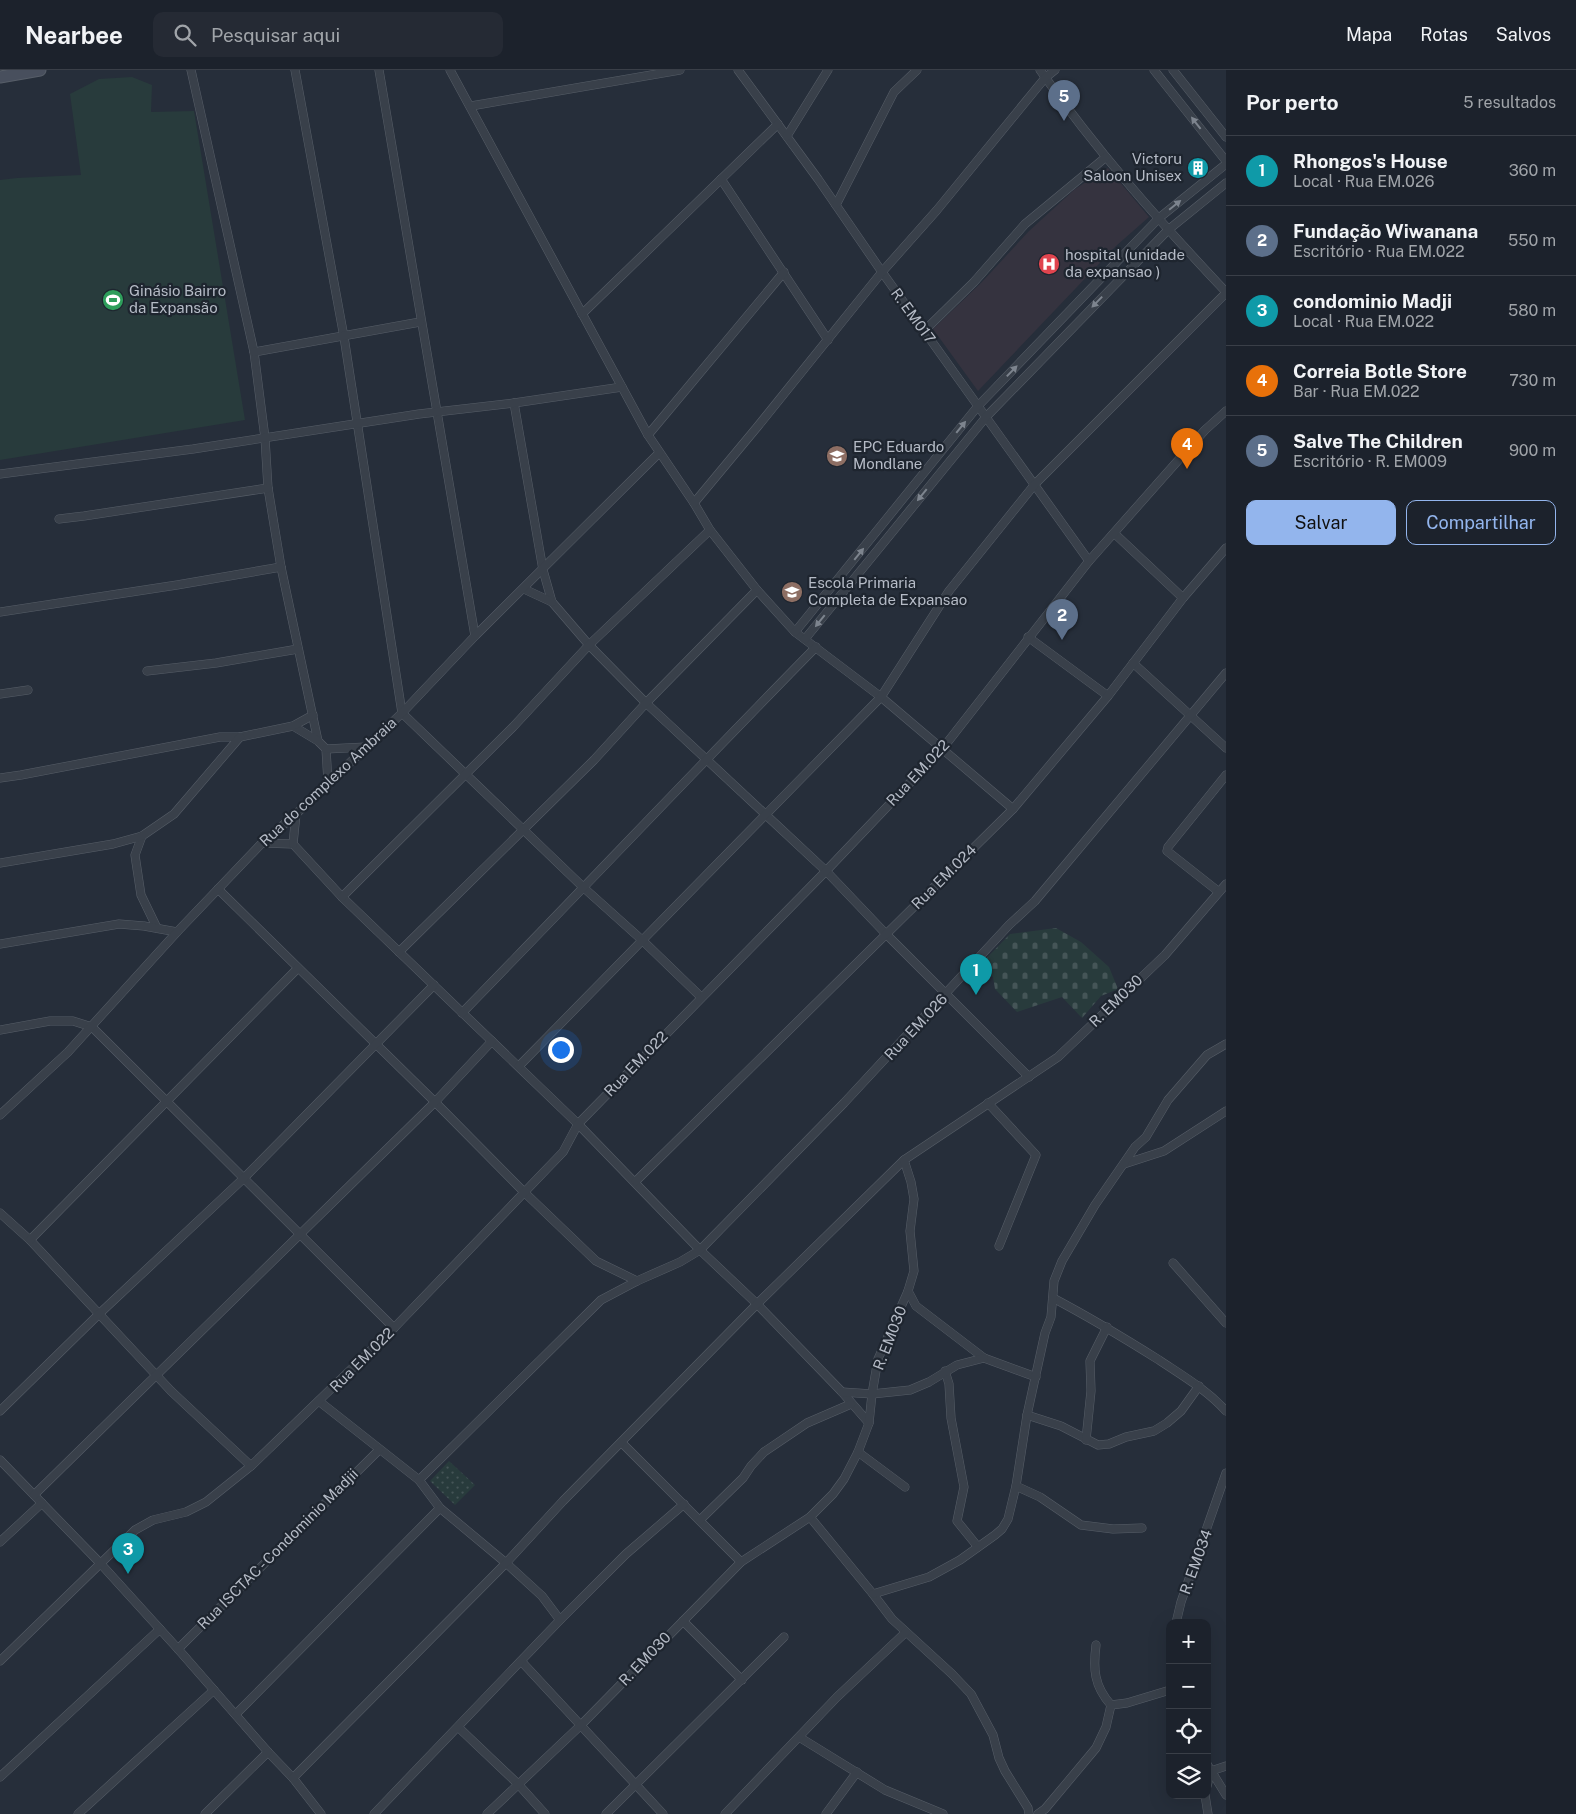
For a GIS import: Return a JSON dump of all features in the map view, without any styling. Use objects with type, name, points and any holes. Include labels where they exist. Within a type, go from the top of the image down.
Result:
[{"type":"street","points":[[0,77],[40,70]]},
{"type":"street","points":[[191,70],[254,352],[265,438],[268,488],[281,567],[318,741]]},
{"type":"street","points":[[295,70],[344,337],[402,713],[584,888],[701,997]]},
{"type":"street","points":[[378,70],[475,636]]},
{"type":"street","points":[[450,70],[648,435],[710,530],[757,590],[795,632],[881,696],[1013,809]]},
{"type":"street","points":[[471,106],[680,70]]},
{"type":"street","name":"R. EM017","points":[[738,70],[1089,561]]},
{"type":"street","points":[[787,136],[828,70]]},
{"type":"street","points":[[836,205],[894,92],[917,70]]},
{"type":"street","points":[[519,1066],[881,696],[950,591],[1035,484],[1226,293],[1168,230],[1106,156],[1040,70]]},
{"type":"street","points":[[694,503],[882,272],[943,203],[1046,78],[1055,70]]},
{"type":"street","points":[[795,632],[978,406],[1159,218],[1226,162],[1154,70]]},
{"type":"street","points":[[1173,70],[1226,137]]},
{"type":"street","points":[[582,314],[778,124]]},
{"type":"street","points":[[924,331],[974,282],[1025,224],[1106,156]]},
{"type":"street","points":[[721,179],[828,340]]},
{"type":"street","points":[[805,639],[986,417],[1168,230],[1226,184]]},
{"type":"street","points":[[648,435],[784,272]]},
{"type":"street","points":[[254,352],[420,322]]},
{"type":"street","points":[[0,474],[193,449],[356,423],[514,403],[622,386]]},
{"type":"street","points":[[514,403],[543,570],[552,602],[588,645],[646,703],[826,871],[946,995],[1029,1077]]},
{"type":"street","name":"Rua EM.022","points":[[0,1661],[100,1563],[143,1525],[153,1520],[186,1512],[206,1502],[252,1466],[394,1328],[563,1152],[578,1124],[826,871],[943,748],[1089,561],[1205,430],[1226,411]]},
{"type":"street","name":"Rua do complexo Ambraia","points":[[2,1112],[68,1052],[177,932],[262,843],[296,814],[402,713],[475,636],[659,453]]},
{"type":"street","points":[[59,519],[268,488]]},
{"type":"street","points":[[342,897],[513,727],[588,645],[710,530]]},
{"type":"street","points":[[1114,533],[1183,598]]},
{"type":"street","name":"Rua EM.024","points":[[636,1181],[1013,809],[1108,696],[1183,598],[1226,548]]},
{"type":"street","points":[[0,612],[281,567]]},
{"type":"street","points":[[524,589],[552,602]]},
{"type":"street","points":[[398,952],[525,830],[757,590]]},
{"type":"street","points":[[1028,637],[1108,696]]},
{"type":"street","points":[[462,1013],[706,759],[816,648]]},
{"type":"street","points":[[147,671],[298,649]]},
{"type":"street","points":[[1133,663],[1226,748]]},
{"type":"street","name":"Rua EM.026","points":[[419,1480],[601,1300],[637,1281],[680,1262],[700,1250],[844,1103],[1009,925],[1035,901],[1226,672]]},
{"type":"street","points":[[0,694],[28,690]]},
{"type":"street","points":[[0,778],[31,774],[220,737],[240,737],[293,726],[313,715]]},
{"type":"street","points":[[293,726],[318,741],[326,749],[328,782]]},
{"type":"street","points":[[0,863],[113,844],[142,836],[174,814],[240,737]]},
{"type":"street","points":[[326,749],[366,747]]},
{"type":"street","points":[[1219,892],[1167,851],[1226,776]]},
{"type":"street","points":[[293,844],[296,814]]},
{"type":"street","points":[[142,836],[136,855],[137,870],[142,895],[157,928]]},
{"type":"street","points":[[262,843],[293,844],[342,897],[636,1181],[700,1250],[757,1304],[842,1392],[869,1424]]},
{"type":"street","name":"R. EM030","points":[[487,1814],[581,1725],[741,1562],[810,1517],[833,1494],[844,1479],[858,1452],[869,1424],[878,1359],[908,1291],[914,1271],[910,1230],[914,1199],[904,1160],[1058,1057],[1165,955],[1226,884]]},
{"type":"street","points":[[218,889],[596,1261],[637,1281]]},
{"type":"street","points":[[0,944],[119,924],[177,932]]},
{"type":"street","points":[[30,1240],[298,968]]},
{"type":"street","points":[[0,1412],[99,1314],[244,1178],[434,985]]},
{"type":"street","points":[[0,1030],[50,1021],[73,1021],[92,1027],[394,1328]]},
{"type":"street","points":[[34,1494],[157,1376],[435,1102],[492,1041]]},
{"type":"street","points":[[874,1594],[929,1577],[960,1560],[1002,1529],[1008,1519],[1016,1486],[1027,1415],[1045,1333],[1051,1317],[1054,1281],[1062,1262],[1095,1205],[1135,1147],[1146,1137],[1168,1100],[1207,1055],[1226,1044]]},
{"type":"street","points":[[988,1103],[1036,1156],[999,1246]]},
{"type":"street","points":[[1124,1164],[1164,1151],[1226,1111]]},
{"type":"street","points":[[1135,1147],[1143,1158]]},
{"type":"street","points":[[293,1778],[506,1563],[563,1501],[757,1304],[904,1160]]},
{"type":"street","points":[[0,1213],[30,1240],[157,1376],[252,1466]]},
{"type":"street","points":[[1173,1264],[1226,1323]]},
{"type":"street","points":[[908,1291],[916,1306],[984,1358],[1036,1376]]},
{"type":"street","points":[[1053,1298],[1107,1327],[1199,1386],[1226,1411]]},
{"type":"street","points":[[1086,1440],[1091,1391],[1090,1361],[1107,1327]]},
{"type":"street","points":[[842,1392],[872,1394],[910,1390],[929,1382],[956,1365],[984,1358]]},
{"type":"street","points":[[945,1371],[949,1384],[951,1418],[964,1487],[957,1521],[978,1547]]},
{"type":"street","points":[[1027,1415],[1060,1426],[1098,1445],[1109,1444],[1126,1437],[1154,1431],[1167,1423],[1180,1411],[1199,1386]]},
{"type":"street","points":[[320,1402],[419,1480],[440,1508],[542,1596],[560,1620]]},
{"type":"street","points":[[700,1520],[742,1478],[750,1466],[764,1452],[806,1423],[851,1404]]},
{"type":"street","points":[[622,1442],[641,1464],[684,1504],[741,1562]]},
{"type":"street","name":"Rua ISCTAC - Condominio Madjii","points":[[178,1648],[379,1450]]},
{"type":"street","points":[[858,1452],[904,1487]]},
{"type":"street","points":[[0,1460],[100,1563],[178,1648],[293,1778],[319,1813]]},
{"type":"street","name":"R. EM034","points":[[1177,1619],[1226,1473]]},
{"type":"street","points":[[1016,1486],[1040,1497],[1081,1525],[1113,1529],[1142,1528]]},
{"type":"street","points":[[0,1542],[42,1503]]},
{"type":"street","points":[[374,1814],[626,1554],[684,1504]]},
{"type":"street","points":[[236,1714],[440,1508]]},
{"type":"street","points":[[810,1517],[874,1594],[892,1619],[971,1694],[993,1735],[999,1758],[1028,1808],[1029,1814]]},
{"type":"street","points":[[683,1621],[742,1680]]},
{"type":"street","points":[[0,1777],[160,1629]]},
{"type":"street","points":[[725,1814],[837,1697],[906,1632]]},
{"type":"street","points":[[606,1814],[784,1637]]},
{"type":"street","points":[[1096,1645],[1093,1663],[1098,1688],[1112,1705]]},
{"type":"street","points":[[521,1661],[663,1814]]},
{"type":"street","points":[[78,1814],[214,1690]]},
{"type":"street","points":[[1112,1705],[1127,1703],[1166,1691]]},
{"type":"street","points":[[1038,1814],[1096,1748],[1106,1727],[1112,1705]]},
{"type":"street","points":[[458,1727],[518,1784],[545,1814]]},
{"type":"street","points":[[799,1737],[885,1790],[943,1814]]},
{"type":"street","points":[[205,1814],[268,1752]]},
{"type":"street","points":[[1211,1767],[1226,1766]]},
{"type":"street","points":[[1211,1770],[1226,1795]]},
{"type":"street","points":[[826,1814],[857,1772]]},
{"type":"street","points":[[1206,1799],[1208,1814]]},
{"type":"shaded area","name":"hospital (unidade da expansao )","points":[[1108,168],[1149,217],[1116,246],[978,391],[933,329],[982,282],[1029,231],[1075,189]]},
{"type":"green space","name":"Ginásio Bairro da Expansão","points":[[132,77],[152,85],[151,112],[194,111],[245,420],[0,460],[0,180],[81,175],[70,94],[99,79]]},
{"type":"green space","points":[[1056,928],[1081,942],[1109,967],[1118,989],[1101,996],[1082,1018],[1062,997],[1017,1012],[995,989],[993,977],[978,967],[1010,934]]},
{"type":"green space","points":[[449,1461],[475,1485],[455,1505],[430,1481]]},
{"type":"place","name":"Salve The Children","points":[[1064,121]]},
{"type":"place","name":"Victoru Saloon Unisex","points":[[1198,168]]},
{"type":"place","name":"hospital (unidade da expansao )","points":[[1049,264]]},
{"type":"place","name":"Ginásio Bairro da Expansão","points":[[113,300]]},
{"type":"place","name":"EPC Eduardo Mondlane","points":[[837,456]]},
{"type":"place","name":"Correia Botle Store","points":[[1187,469]]},
{"type":"place","name":"Escola Primaria Completa de Expansao","points":[[792,592]]},
{"type":"place","name":"Fundação Wiwanana","points":[[1062,640]]},
{"type":"place","name":"Rhongos's House","points":[[976,995]]},
{"type":"place","name":"condominio Madji","points":[[128,1574]]}]
